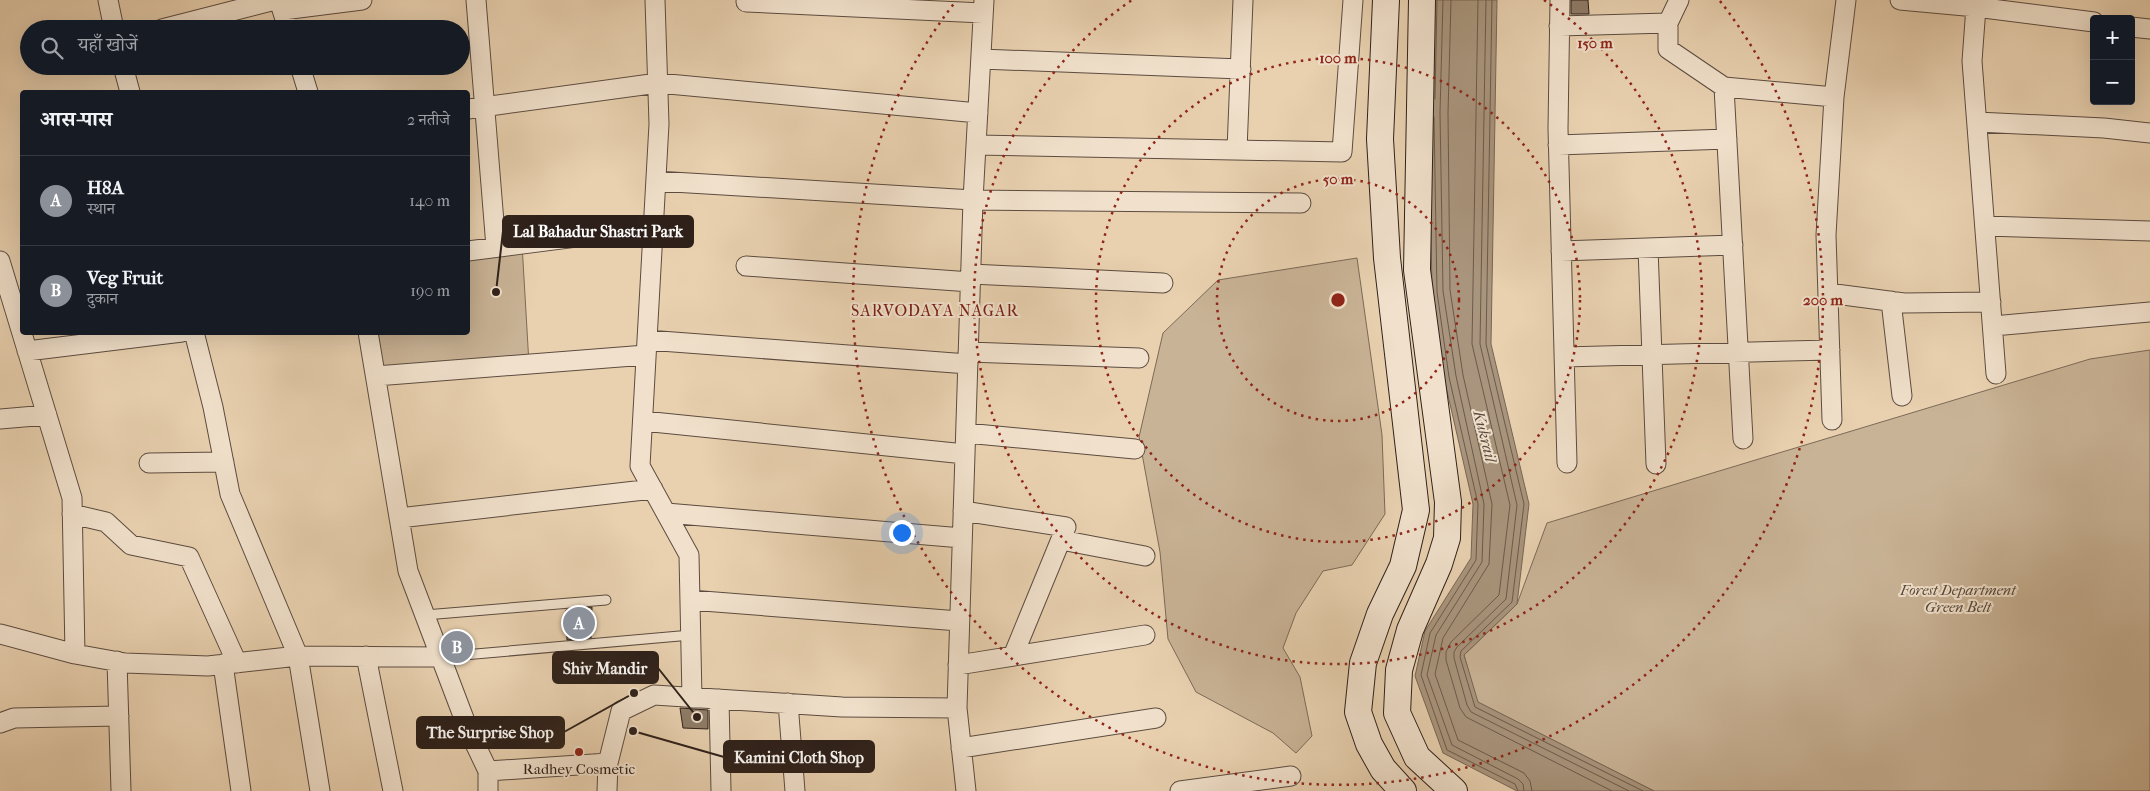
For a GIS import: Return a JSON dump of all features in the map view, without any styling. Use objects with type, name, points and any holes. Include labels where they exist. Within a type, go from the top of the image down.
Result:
[{"type":"street","points":[[108,0],[112,20]]},
{"type":"street","points":[[204,20],[279,4],[362,0]]},
{"type":"street","points":[[476,0],[476,108],[496,247]]},
{"type":"street","points":[[655,0],[659,124],[640,466],[689,555],[692,698]]},
{"type":"street","points":[[1238,150],[1243,0]]},
{"type":"street","points":[[976,145],[1342,152],[1353,0]]},
{"type":"street","points":[[1386,0],[1380,139],[1387,258],[1416,510],[1403,566],[1380,614],[1363,663],[1358,712],[1369,744],[1383,769],[1403,791]]},
{"type":"street","points":[[1422,0],[1417,270],[1448,502],[1447,538],[1439,564],[1410,630],[1399,670],[1397,714],[1417,757],[1454,791]]},
{"type":"street","points":[[1560,0],[1558,145],[1567,463]]},
{"type":"street","points":[[1679,0],[1668,23],[1668,49],[1724,87],[1834,97]]},
{"type":"street","points":[[1832,420],[1826,235],[1834,97],[1846,0]]},
{"type":"street","points":[[1900,0],[1976,7],[2024,6],[2090,21]]},
{"type":"street","points":[[746,2],[984,6],[976,145],[957,708],[966,791]]},
{"type":"street","points":[[279,4],[285,20]]},
{"type":"street","points":[[1976,7],[1972,61],[1996,374]]},
{"type":"street","points":[[1559,26],[1668,23]]},
{"type":"street","points":[[2135,27],[2150,29]]},
{"type":"street","points":[[981,59],[1240,69]]},
{"type":"street","points":[[125,75],[129,90]]},
{"type":"street","points":[[303,75],[307,90]]},
{"type":"street","points":[[476,108],[658,83],[978,113]]},
{"type":"street","points":[[1724,87],[1743,439]]},
{"type":"street","points":[[1977,122],[2104,128],[2150,133]]},
{"type":"street","points":[[1558,145],[1727,139]]},
{"type":"street","points":[[656,182],[974,200],[1301,202]]},
{"type":"street","points":[[1985,226],[2150,231]]},
{"type":"street","points":[[470,251],[654,227]]},
{"type":"street","points":[[1561,251],[1732,245]]},
{"type":"street","points":[[1648,248],[1656,464]]},
{"type":"street","points":[[0,260],[20,325]]},
{"type":"street","points":[[746,266],[971,278],[1163,283]]},
{"type":"street","points":[[1828,293],[1904,303],[1991,302]]},
{"type":"street","points":[[1891,301],[1902,396]]},
{"type":"street","points":[[1993,326],[2150,312]]},
{"type":"street","points":[[23,335],[72,498],[75,654]]},
{"type":"street","points":[[28,351],[158,335]]},
{"type":"street","points":[[195,335],[213,407],[230,494],[298,656],[320,791]]},
{"type":"street","points":[[369,335],[408,571],[473,741],[488,771],[488,791]]},
{"type":"street","points":[[376,376],[647,347],[968,358],[1139,358]]},
{"type":"street","points":[[1564,357],[1830,350]]},
{"type":"street","points":[[0,419],[47,415]]},
{"type":"street","points":[[643,421],[965,454]]},
{"type":"street","points":[[966,433],[1134,449]]},
{"type":"street","points":[[149,463],[224,462]]},
{"type":"street","points":[[399,518],[653,489]]},
{"type":"street","points":[[963,511],[1066,527],[1013,656]]},
{"type":"street","points":[[666,513],[962,538]]},
{"type":"street","points":[[72,514],[106,522],[131,545],[189,557],[230,663],[241,791]]},
{"type":"street","points":[[1061,540],[1145,556]]},
{"type":"street","points":[[690,600],[959,621]]},
{"type":"street","points":[[0,634],[75,654],[117,661],[208,666],[298,656],[441,657]]},
{"type":"street","points":[[958,665],[1145,635]]},
{"type":"street","points":[[366,656],[393,791]]},
{"type":"street","points":[[117,661],[121,791]]},
{"type":"street","points":[[607,791],[608,764],[621,711],[654,695],[842,707],[957,708]]},
{"type":"street","points":[[719,699],[721,791]]},
{"type":"street","points":[[788,703],[795,791]]},
{"type":"street","points":[[0,724],[14,718],[118,716]]},
{"type":"street","points":[[961,748],[1156,718]]},
{"type":"street","points":[[488,771],[608,764]]},
{"type":"street","points":[[1180,791],[1291,776]]},
{"type":"lane","points":[[425,615],[606,600]]},
{"type":"lane","points":[[441,657],[691,635]]},
{"type":"green space","points":[[522,244],[529,364],[376,376],[367,335],[470,335],[470,251]]},
{"type":"green space","points":[[1357,258],[1382,435],[1385,514],[1352,565],[1323,571],[1296,613],[1283,648],[1300,677],[1312,736],[1296,753],[1273,733],[1196,692],[1168,639],[1160,552],[1139,437],[1163,333],[1218,280]]},
{"type":"green space","name":"Forest Department Green Belt","points":[[2150,350],[2150,791],[1654,791],[1477,702],[1464,655],[1517,604],[1547,523],[2090,359]]},
{"type":"water","name":"Kukrail","points":[[1432,0],[1497,0],[1491,344],[1529,504],[1517,604],[1464,655],[1478,702],[1654,791],[1517,791],[1443,753],[1415,676],[1425,631],[1471,558],[1473,504],[1444,378],[1432,292],[1429,113]]},
{"type":"building","points":[[1571,0],[1588,0],[1589,14],[1571,14]]},
{"type":"building","points":[[592,607],[591,638],[567,640],[566,610]]},
{"type":"building","points":[[680,708],[708,710],[708,729],[683,728]]},
{"type":"place","name":"Lal Bahadur Shastri Park","points":[[496,292]]},
{"type":"place","name":"H8A","points":[[579,623]]},
{"type":"place","name":"Veg Fruit","points":[[457,647]]},
{"type":"place","name":"The Surprise Shop","points":[[634,693]]},
{"type":"place","name":"Shiv Mandir","points":[[697,717]]},
{"type":"place","name":"Kamini Cloth Shop","points":[[633,731]]},
{"type":"place","name":"Radhey Cosmetic","points":[[579,752]]},
{"type":"district","name":"SARVODAYA NAGAR","points":[[935,310]]}]
